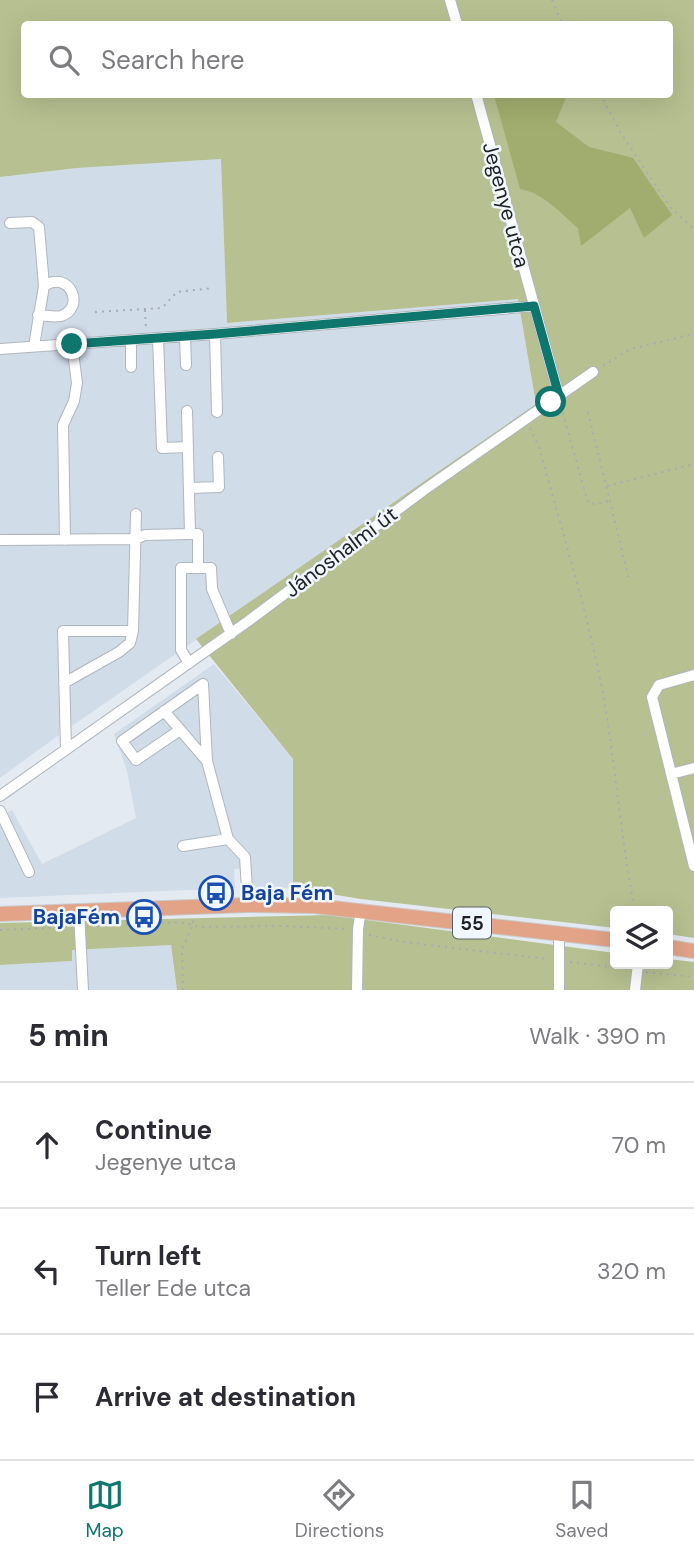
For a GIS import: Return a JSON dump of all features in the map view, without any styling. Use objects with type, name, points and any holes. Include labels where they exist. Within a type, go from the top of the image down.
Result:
[{"type":"main road","name":"55","points":[[0,914],[79,919],[248,905],[328,907],[610,939]]},
{"type":"main road","points":[[673,948],[694,951]]},
{"type":"street","points":[[450,0],[456,21]]},
{"type":"street","name":"Jegenye utca","points":[[477,98],[534,306],[555,399]]},
{"type":"street","points":[[10,223],[32,222],[39,227],[44,286],[34,346]]},
{"type":"street","points":[[38,315],[61,316],[69,311],[73,304],[72,292],[64,283],[55,282],[44,286]]},
{"type":"street","points":[[0,349],[215,334],[534,306]]},
{"type":"street","points":[[215,334],[217,412]]},
{"type":"street","points":[[185,336],[186,365]]},
{"type":"street","points":[[152,338],[162,448],[188,447]]},
{"type":"street","points":[[131,340],[131,367]]},
{"type":"street","points":[[65,540],[63,425],[74,401],[77,383],[72,344]]},
{"type":"street","name":"Jánoshalmi út","points":[[0,796],[231,634],[424,490],[593,372]]},
{"type":"street","points":[[187,411],[190,534]]},
{"type":"street","points":[[189,488],[219,487],[218,457]]},
{"type":"street","points":[[64,683],[130,643],[136,514]]},
{"type":"street","points":[[0,540],[135,539],[145,535],[198,534],[198,568]]},
{"type":"street","points":[[189,663],[181,650],[181,568],[211,568],[212,589],[231,634]]},
{"type":"street","points":[[66,750],[63,631],[132,631]]},
{"type":"street","points":[[693,859],[653,693],[662,683],[694,675]]},
{"type":"street","points":[[180,730],[136,760],[122,741],[203,684],[207,761],[228,839],[245,857],[248,905]]},
{"type":"street","points":[[164,711],[207,761]]},
{"type":"street","points":[[671,774],[694,768]]},
{"type":"street","points":[[0,811],[29,872]]},
{"type":"street","points":[[183,846],[228,839]]},
{"type":"street","points":[[357,990],[360,910]]},
{"type":"street","points":[[79,919],[83,990]]},
{"type":"street","points":[[559,932],[559,990]]},
{"type":"street","points":[[635,990],[638,969]]},
{"type":"path","points":[[552,0],[561,21]]},
{"type":"path","points":[[602,98],[622,135],[670,207],[694,229]]},
{"type":"path","points":[[95,312],[162,307],[177,292],[213,288]]},
{"type":"path","points":[[145,309],[152,338]]},
{"type":"path","points":[[593,372],[630,349],[694,334]]},
{"type":"path","points":[[555,399],[561,405],[587,503],[596,504],[610,500]]},
{"type":"path","points":[[588,412],[629,579]]},
{"type":"path","points":[[527,419],[539,447],[598,669],[634,906]]},
{"type":"path","points":[[606,487],[694,464]]},
{"type":"path","points":[[183,990],[182,949],[193,925],[192,908]]},
{"type":"path","points":[[0,930],[79,919],[358,929],[372,936],[404,942],[610,965]]},
{"type":"path","points":[[649,969],[694,977]]},
{"type":"shaded area","points":[[221,159],[227,323],[518,299],[536,404],[72,726],[59,727],[59,735],[0,778],[0,177],[77,168]]},
{"type":"shaded area","points":[[214,664],[293,759],[293,888],[253,889],[251,867],[234,869],[235,888],[0,898],[0,817],[12,810],[42,864],[136,818],[127,771],[114,734]]},
{"type":"shaded area","points":[[171,945],[177,990],[0,990],[0,965],[72,961],[72,950]]},
{"type":"green space","points":[[0,0],[694,0],[694,938],[673,935],[673,906],[610,906],[610,927],[361,899],[293,888],[293,759],[196,639],[536,404],[518,299],[227,323],[221,159],[77,168],[0,177]]},
{"type":"green space","points":[[495,98],[566,98],[556,122],[589,147],[633,158],[672,215],[644,238],[630,208],[581,246],[578,228],[544,199],[520,189]]},
{"type":"green space","points":[[329,915],[610,952],[610,969],[673,969],[673,960],[694,962],[694,990],[177,990],[171,945],[72,950],[72,961],[0,965],[0,923]]},
{"type":"place","name":"Baja Fém","points":[[216,893]]},
{"type":"place","name":"BajaFém","points":[[144,917]]},
{"type":"route","points":[[72,344],[534,306],[559,396],[551,402]]}]
